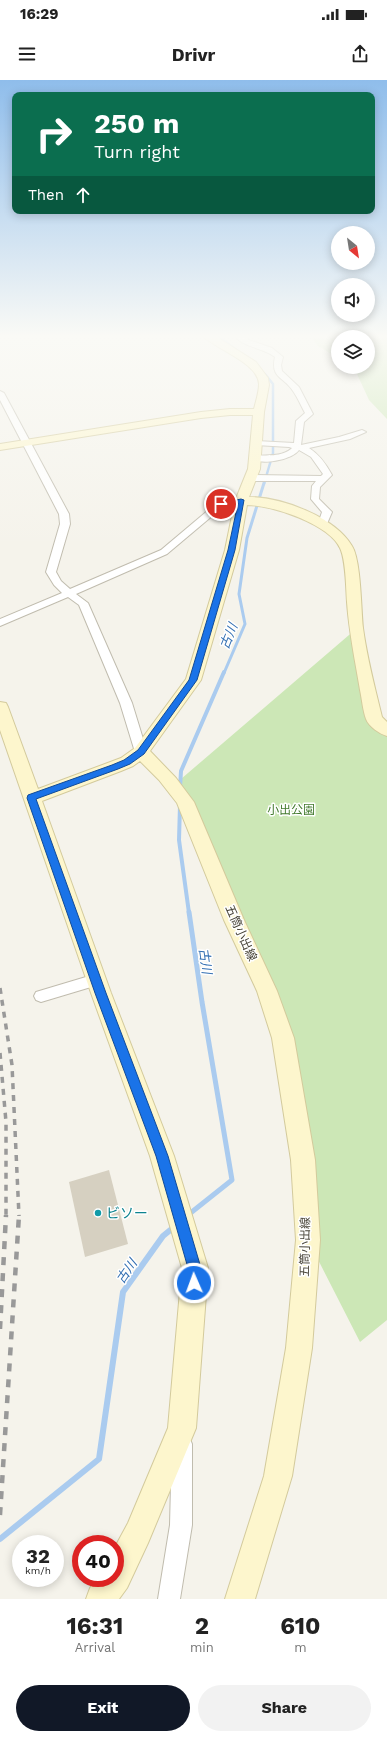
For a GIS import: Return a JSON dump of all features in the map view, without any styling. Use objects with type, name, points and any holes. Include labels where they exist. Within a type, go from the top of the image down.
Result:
[{"type":"street","points":[[7,405],[64,514],[65,524],[51,572],[57,583],[68,593],[83,603],[126,703],[141,752]]},
{"type":"street","points":[[31,798],[127,762],[141,752],[193,680],[232,550],[241,500],[254,469],[260,405]]},
{"type":"street","points":[[300,446],[300,421],[309,414],[304,405]]},
{"type":"street","points":[[0,447],[201,415],[230,412],[259,412]]},
{"type":"street","points":[[256,443],[300,446],[347,438],[362,432]]},
{"type":"street","points":[[255,458],[270,459],[281,457],[294,451],[300,446]]},
{"type":"street","points":[[300,446],[323,465],[328,475],[316,486],[315,499],[327,512],[323,524]]},
{"type":"street","points":[[250,478],[323,479]]},
{"type":"street","points":[[0,623],[164,552],[192,530],[221,504],[241,500],[257,501],[283,507],[308,516],[323,524],[337,535],[347,548],[351,569],[356,629],[374,719],[387,731]]},
{"type":"street","points":[[0,707],[96,980],[162,1156],[195,1268],[182,1428],[181,1525],[169,1599]]},
{"type":"street","name":"五筒小出線","points":[[141,752],[152,761],[174,785],[185,802],[234,920],[267,991],[283,1038],[302,1160],[308,1240],[299,1348],[278,1476],[240,1599]]},
{"type":"street","points":[[41,996],[96,980]]},
{"type":"street","points":[[101,1599],[116,1577],[138,1533],[182,1428]]},
{"type":"green space","points":[[374,405],[387,405],[387,419]]},
{"type":"green space","name":"小出公園","points":[[356,629],[367,688],[387,731],[387,1320],[360,1342],[308,1240],[283,1038],[174,785]]},
{"type":"building","name":"ビソー","points":[[109,1170],[128,1244],[85,1257],[69,1182]]},
{"type":"waterway","name":"古川","points":[[264,484],[273,453],[273,405]]},
{"type":"waterway","name":"古川","points":[[224,673],[245,624],[239,594],[247,538],[264,483]]},
{"type":"waterway","name":"古川","points":[[180,788],[181,771],[224,672]]},
{"type":"waterway","name":"古川","points":[[180,805],[179,840],[189,913]]},
{"type":"waterway","name":"古川","points":[[188,1215],[232,1180],[202,1002],[189,912]]},
{"type":"waterway","name":"古川","points":[[0,1539],[99,1459],[123,1292],[163,1236],[174,1227]]},
{"type":"railway","points":[[0,988],[12,1065],[19,1215]]},
{"type":"railway","points":[[0,1053],[6,1122],[6,1215]]},
{"type":"railway","points":[[0,1329],[6,1215]]},
{"type":"railway","points":[[0,1515],[19,1215]]},
{"type":"place","name":"ビソー","points":[[98,1213]]},
{"type":"route","points":[[194,1283],[195,1268],[162,1156],[101,993],[31,798],[127,762],[141,752],[193,680],[207,638],[232,550],[241,500],[221,504]]}]
